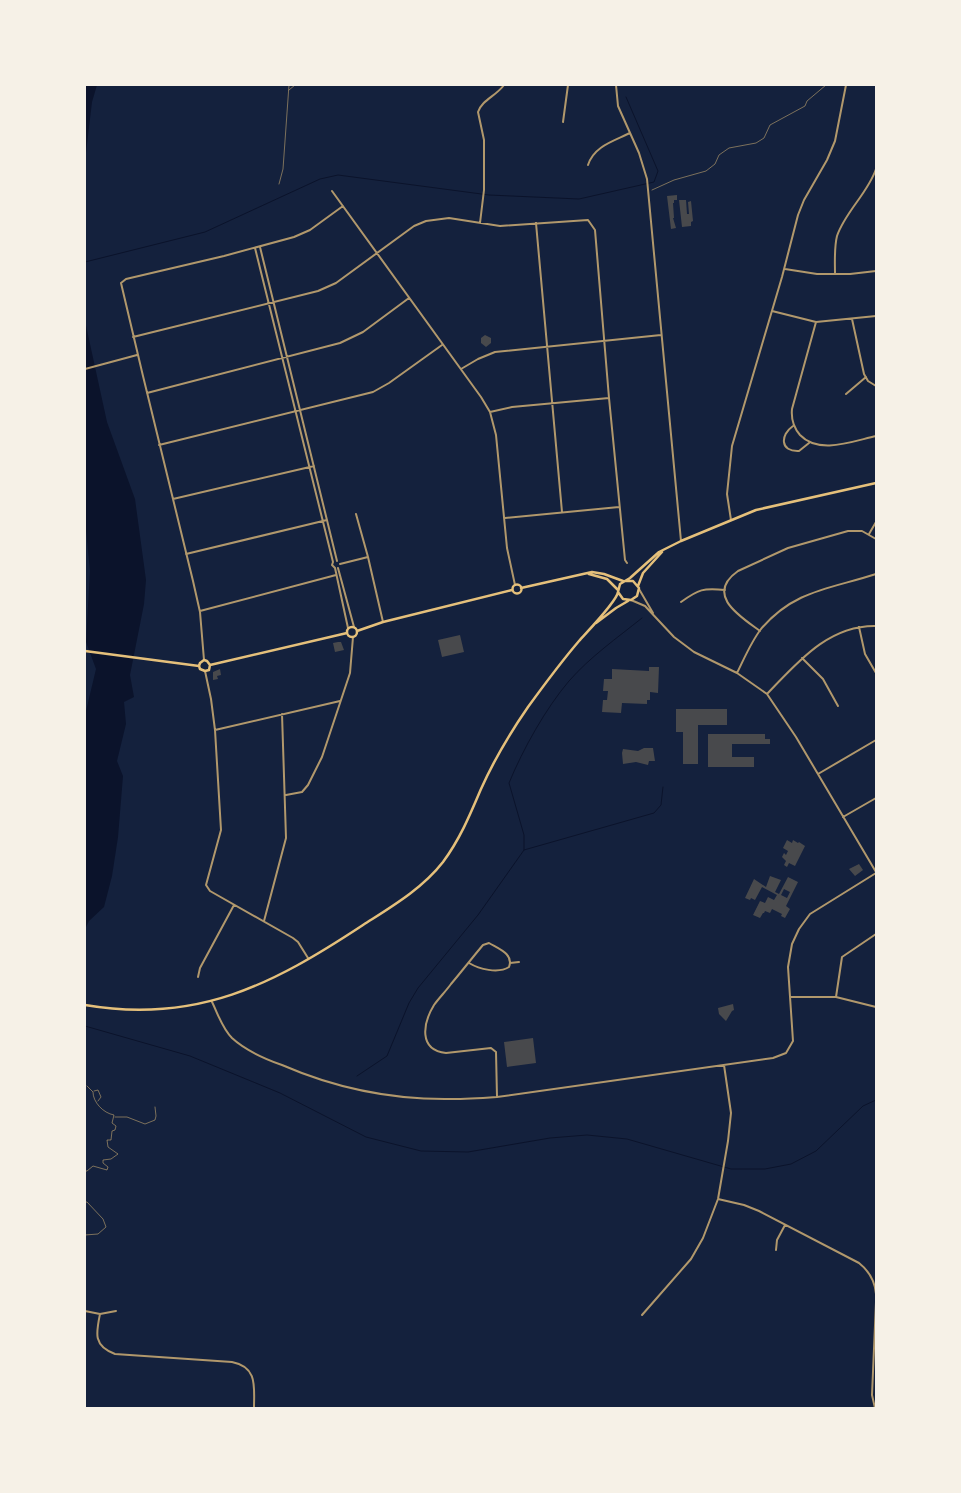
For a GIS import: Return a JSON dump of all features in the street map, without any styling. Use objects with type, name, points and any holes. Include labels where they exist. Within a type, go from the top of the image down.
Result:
[{"type":"main road","points":[[85,1005],[143,1010],[177,1008],[212,1002],[261,984],[309,959],[393,906],[418,887],[441,864],[459,838],[513,729],[541,689],[614,601],[620,584],[655,555],[681,541],[731,520],[767,507],[876,483]]},
{"type":"main road","points":[[589,629],[616,608],[637,596],[639,580],[646,568],[658,555],[669,547]]},
{"type":"main road","points":[[347,633],[353,637],[357,631],[383,622],[512,590],[515,585],[521,588],[582,574],[600,573],[625,581],[633,581],[639,588]]},
{"type":"main road","points":[[582,574],[600,576],[607,579],[612,582],[623,599],[631,600]]},
{"type":"main road","points":[[512,590],[517,594],[521,591],[521,588]]},
{"type":"main road","points":[[347,633],[348,628],[354,627],[357,631]]},
{"type":"main road","points":[[210,665],[347,633]]},
{"type":"main road","points":[[85,651],[199,666],[200,670],[205,671],[209,670],[210,665]]},
{"type":"main road","points":[[199,666],[204,660],[210,665]]},
{"type":"street","points":[[480,223],[484,200],[484,140],[478,112],[483,104],[497,94],[504,85]]},
{"type":"street","points":[[563,122],[568,85]]},
{"type":"street","points":[[616,85],[618,106],[639,152],[649,191],[681,541]]},
{"type":"street","points":[[731,520],[727,494],[732,446],[785,269],[798,215],[803,201],[827,160],[835,141],[846,85]]},
{"type":"street","points":[[588,165],[590,158],[598,149],[630,133]]},
{"type":"street","points":[[835,274],[835,250],[839,231],[876,169]]},
{"type":"street","points":[[332,191],[462,370],[490,412],[496,435],[507,548],[515,585]]},
{"type":"street","points":[[204,660],[200,612],[121,287],[123,281],[294,237],[310,230],[343,206]]},
{"type":"street","points":[[133,337],[318,291],[336,283],[414,226],[426,221],[449,218],[500,226],[584,219],[591,222],[595,230],[619,507],[625,560],[627,563]]},
{"type":"street","points":[[536,224],[562,512]]},
{"type":"street","points":[[260,247],[337,561],[340,564]]},
{"type":"street","points":[[255,248],[333,566],[337,568],[354,627]]},
{"type":"street","points":[[785,269],[817,274],[876,271]]},
{"type":"street","points":[[147,392],[351,339],[364,332],[409,298]]},
{"type":"street","points":[[772,311],[816,322],[876,316]]},
{"type":"street","points":[[852,319],[866,377],[876,386]]},
{"type":"street","points":[[816,322],[792,409],[794,426],[798,433],[809,443],[828,445],[876,436]]},
{"type":"street","points":[[462,370],[478,359],[495,352],[661,336]]},
{"type":"street","points":[[159,445],[373,392],[390,383],[442,345]]},
{"type":"street","points":[[85,369],[137,355]]},
{"type":"street","points":[[846,394],[866,377]]},
{"type":"street","points":[[490,412],[512,407],[609,398]]},
{"type":"street","points":[[794,426],[785,433],[785,445],[791,451],[799,451],[809,443]]},
{"type":"street","points":[[173,499],[314,466]]},
{"type":"street","points":[[504,518],[619,507]]},
{"type":"street","points":[[356,514],[383,622]]},
{"type":"street","points":[[186,554],[327,520]]},
{"type":"street","points":[[869,534],[876,522]]},
{"type":"street","points":[[760,631],[730,608],[726,600],[725,590],[729,579],[738,571],[788,548],[848,531],[856,530],[869,534],[876,539]]},
{"type":"street","points":[[348,628],[336,576],[337,568],[340,564],[368,557]]},
{"type":"street","points":[[333,562],[337,561]]},
{"type":"street","points":[[737,673],[760,631],[780,609],[798,598],[876,574]]},
{"type":"street","points":[[200,612],[336,576]]},
{"type":"street","points":[[639,588],[658,619]]},
{"type":"street","points":[[681,602],[702,589],[725,590]]},
{"type":"street","points":[[212,1002],[222,1026],[233,1039],[261,1056],[314,1078],[362,1090],[397,1096],[451,1099],[497,1097],[773,1058],[789,1050],[794,1036],[788,967],[794,937],[810,914],[876,872],[786,720],[767,694],[737,673],[694,652],[674,637],[645,606],[631,600]]},
{"type":"street","points":[[767,694],[802,658],[826,639],[846,630],[876,626]]},
{"type":"street","points":[[859,627],[865,654],[876,673]]},
{"type":"street","points":[[286,794],[302,792],[308,785],[322,757],[350,673],[353,637]]},
{"type":"street","points":[[802,658],[823,680],[838,706]]},
{"type":"street","points":[[205,671],[215,730],[221,830],[206,885],[210,891],[293,938],[298,942],[309,959]]},
{"type":"street","points":[[215,730],[340,701]]},
{"type":"street","points":[[264,921],[286,838],[282,714]]},
{"type":"street","points":[[818,774],[876,740]]},
{"type":"street","points":[[843,817],[876,798]]},
{"type":"street","points":[[198,977],[200,968],[234,905]]},
{"type":"street","points":[[836,997],[842,957],[876,934]]},
{"type":"street","points":[[469,963],[477,968],[504,970],[509,967],[510,963],[509,955],[489,943],[483,945],[434,1006],[425,1028],[425,1036],[431,1047],[439,1052],[494,1049],[496,1052],[497,1097]]},
{"type":"street","points":[[510,963],[519,962]]},
{"type":"street","points":[[791,997],[836,997],[876,1007]]},
{"type":"street","points":[[642,1315],[691,1259],[703,1238],[718,1198],[730,1113],[724,1065]]},
{"type":"street","points":[[718,1198],[749,1207],[859,1263],[870,1274],[875,1284],[876,1294]]},
{"type":"street","points":[[776,1250],[777,1240],[785,1224]]},
{"type":"street","points":[[875,1408],[872,1395],[876,1302]]},
{"type":"street","points":[[85,1311],[100,1314],[116,1311]]},
{"type":"street","points":[[100,1314],[97,1335],[101,1345],[109,1352],[232,1362],[246,1367],[253,1376],[254,1408]]},
{"type":"path","points":[[278,184],[283,169],[289,85]]},
{"type":"path","points":[[289,90],[295,85]]},
{"type":"path","points":[[649,191],[674,180],[706,171],[716,164],[719,155],[729,148],[756,143],[764,138],[770,126],[805,106],[812,96],[826,85]]},
{"type":"path","points":[[87,1086],[93,1092],[93,1099],[107,1113],[114,1115],[113,1117],[127,1118],[145,1124],[155,1120],[155,1107]]},
{"type":"path","points":[[93,1092],[98,1090],[101,1097],[98,1103]]},
{"type":"path","points":[[85,1170],[87,1171],[93,1166],[107,1170],[108,1167],[102,1163],[103,1160],[112,1159],[118,1154],[108,1147],[108,1140],[111,1140],[112,1131],[115,1130],[116,1126],[112,1123],[113,1117]]},
{"type":"path","points":[[85,1202],[103,1219],[106,1227],[98,1234],[85,1236]]},
{"type":"water","points":[[85,85],[97,85],[92,102],[85,161]]},
{"type":"water","points":[[85,321],[107,422],[135,499],[146,580],[144,604],[130,675],[134,697],[124,702],[126,724],[117,761],[123,776],[118,837],[112,876],[104,907],[89,921],[85,929],[86,711],[96,669],[86,642],[90,571],[85,520]]},
{"type":"building","points":[[677,195],[677,200],[674,200],[673,203],[673,218],[676,228],[671,229],[667,196]]},
{"type":"building","points":[[679,200],[686,200],[687,214],[689,214],[688,202],[691,201],[693,221],[691,226],[682,227]]},
{"type":"building","points":[[485,335],[491,338],[491,343],[486,347],[481,343],[481,338]]},
{"type":"building","points":[[460,635],[464,652],[442,657],[438,640]]},
{"type":"building","points":[[341,642],[344,650],[335,652],[333,643]]},
{"type":"building","points":[[649,667],[659,667],[658,693],[650,692],[650,700],[647,700],[647,704],[622,703],[621,713],[602,712],[603,700],[607,700],[608,691],[603,691],[604,679],[612,679],[612,669],[649,671]]},
{"type":"building","points":[[220,669],[221,675],[217,676],[218,679],[213,680],[213,672]]},
{"type":"building","points":[[676,709],[727,709],[727,725],[698,725],[698,764],[683,764],[683,732],[676,732]]},
{"type":"building","points":[[708,734],[765,734],[765,739],[770,739],[770,744],[732,744],[732,757],[754,757],[754,767],[708,767]]},
{"type":"building","points":[[644,748],[653,748],[655,761],[649,761],[648,765],[636,762],[623,764],[623,749],[638,751]]},
{"type":"building","points":[[787,840],[792,843],[793,840],[799,842],[805,846],[795,866],[789,863],[787,867],[784,865],[786,861],[782,857],[788,851],[783,848]]},
{"type":"building","points":[[859,864],[863,870],[855,876],[849,869]]},
{"type":"building","points":[[770,876],[781,880],[775,892],[779,894],[788,877],[798,882],[786,906],[790,909],[785,918],[781,916],[782,914],[772,909],[770,913],[765,911],[760,918],[753,915],[760,901],[765,903],[768,897],[774,900],[777,895],[762,887],[755,900],[745,898],[754,879],[766,887]],"holes":[[[784,889],[790,892],[787,898],[781,895]]]},
{"type":"building","points":[[733,1004],[734,1010],[726,1021],[719,1014],[718,1008]]},
{"type":"building","points":[[533,1038],[536,1063],[507,1067],[504,1042]]},
{"type":"waterway","points":[[85,262],[205,232],[320,179],[338,175],[489,195],[579,199],[654,182],[658,171],[626,97]]},
{"type":"waterway","points":[[357,1076],[387,1056],[409,1003],[418,988],[478,915],[524,850],[524,835],[509,783],[528,743],[544,716],[560,692],[577,672],[642,618]]},
{"type":"waterway","points":[[524,850],[654,813],[661,805],[663,787]]},
{"type":"waterway","points":[[85,1026],[190,1056],[280,1093],[366,1137],[421,1151],[468,1152],[550,1138],[587,1135],[627,1139],[731,1169],[765,1169],[791,1164],[816,1151],[863,1106],[876,1100]]}]
